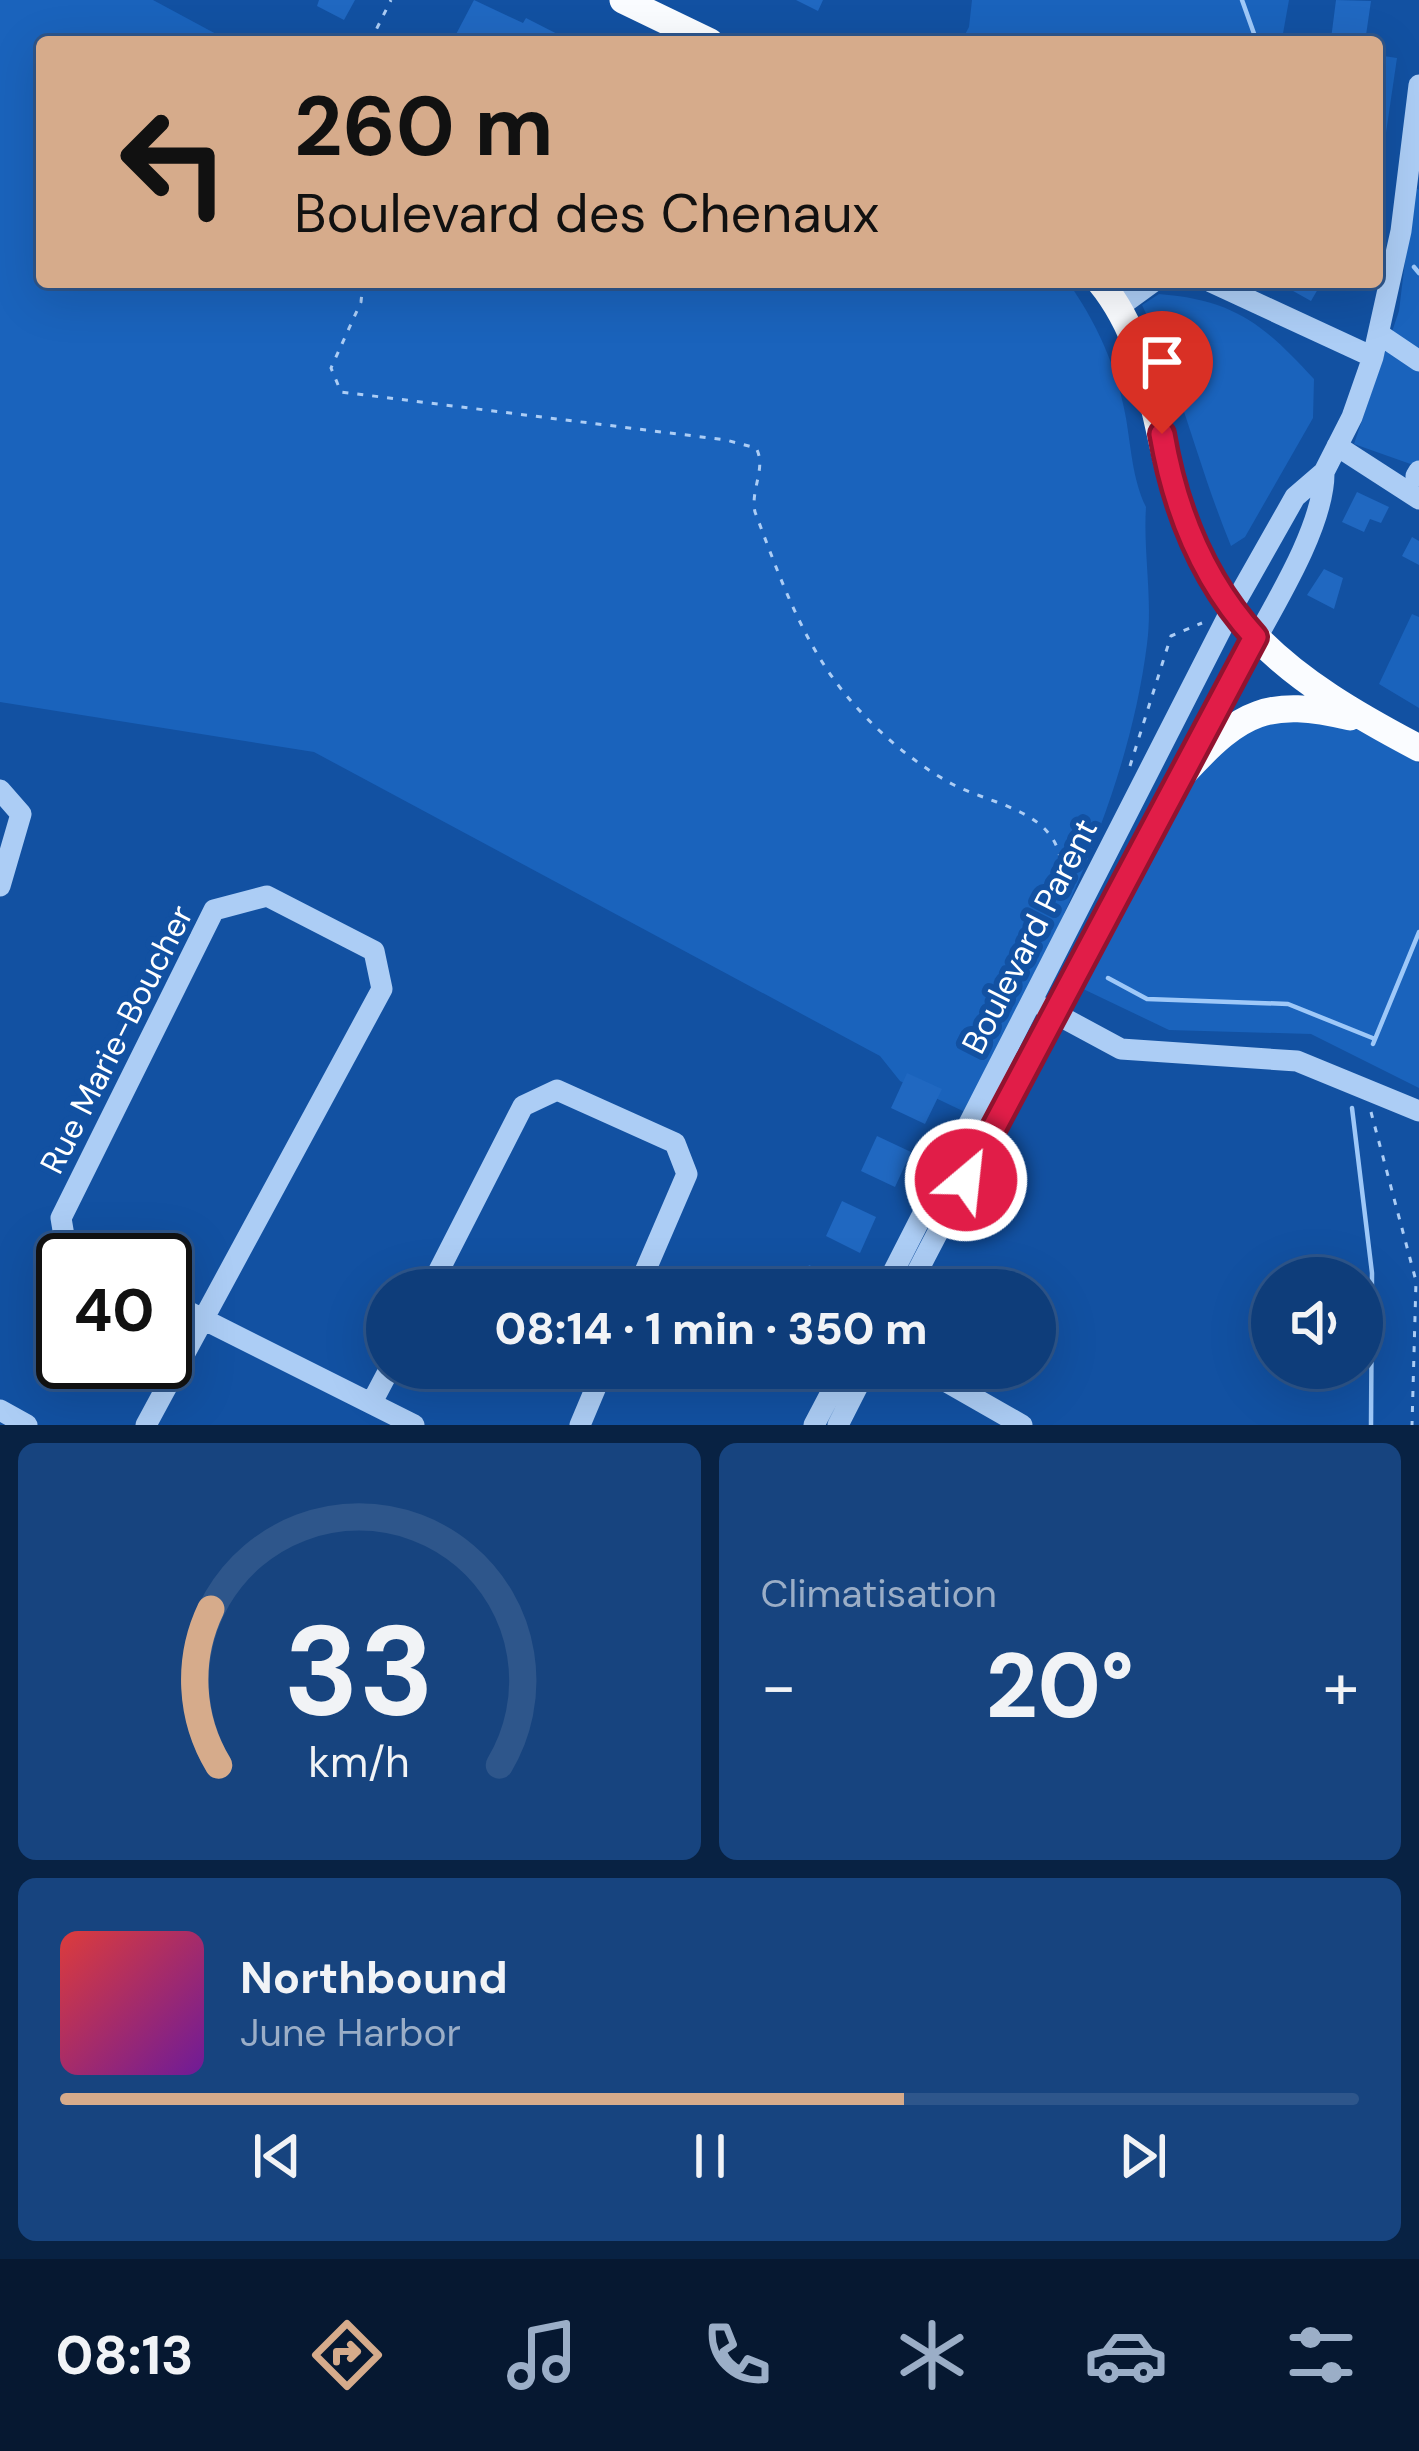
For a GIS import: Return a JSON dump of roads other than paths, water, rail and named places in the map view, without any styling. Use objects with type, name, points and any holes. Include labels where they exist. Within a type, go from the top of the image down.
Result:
[{"type":"main road","points":[[623,0],[698,36]]},
{"type":"main road","points":[[1105,288],[1120,306],[1156,398],[1168,470],[1191,537],[1231,610],[1298,679],[1419,748]]},
{"type":"main road","points":[[1186,771],[1225,728],[1253,714],[1290,708],[1376,725]]},
{"type":"street","points":[[1324,472],[1379,334],[1401,231],[1418,90]]},
{"type":"street","points":[[1120,306],[1145,288]]},
{"type":"street","points":[[1224,288],[1373,357]]},
{"type":"street","points":[[1379,334],[1419,361]]},
{"type":"street","points":[[1337,446],[1418,482]]},
{"type":"street","name":"Boulevard Parent","points":[[895,1269],[1231,610],[1295,497],[1324,472]]},
{"type":"street","name":"Boulevard Parent","points":[[919,1269],[1255,637],[1311,526],[1324,493],[1324,472]]},
{"type":"street","points":[[0,790],[21,814],[0,886]]},
{"type":"street","name":"Rue Marie-Boucher","points":[[64,1233],[62,1218],[214,910],[267,896],[374,952],[382,989],[146,1425]]},
{"type":"street","points":[[1033,1001],[1121,1048],[1298,1061],[1419,1112]]},
{"type":"street","points":[[440,1269],[523,1106],[557,1090],[675,1143],[686,1174],[646,1269]]},
{"type":"street","points":[[192,1316],[414,1425]]},
{"type":"street","points":[[372,1402],[379,1389]]},
{"type":"street","points":[[580,1425],[595,1389]]},
{"type":"street","points":[[814,1425],[833,1389]]},
{"type":"street","points":[[838,1425],[857,1389]]},
{"type":"street","points":[[959,1389],[1022,1425]]},
{"type":"street","points":[[0,1410],[27,1425]]},
{"type":"waterway","points":[[1242,0],[1255,36]]},
{"type":"waterway","points":[[1414,267],[1419,273]]},
{"type":"waterway","points":[[1373,1044],[1419,932]]},
{"type":"waterway","points":[[1108,978],[1147,999],[1288,1004],[1375,1039]]},
{"type":"waterway","points":[[1352,1108],[1372,1273],[1371,1425]]}]
